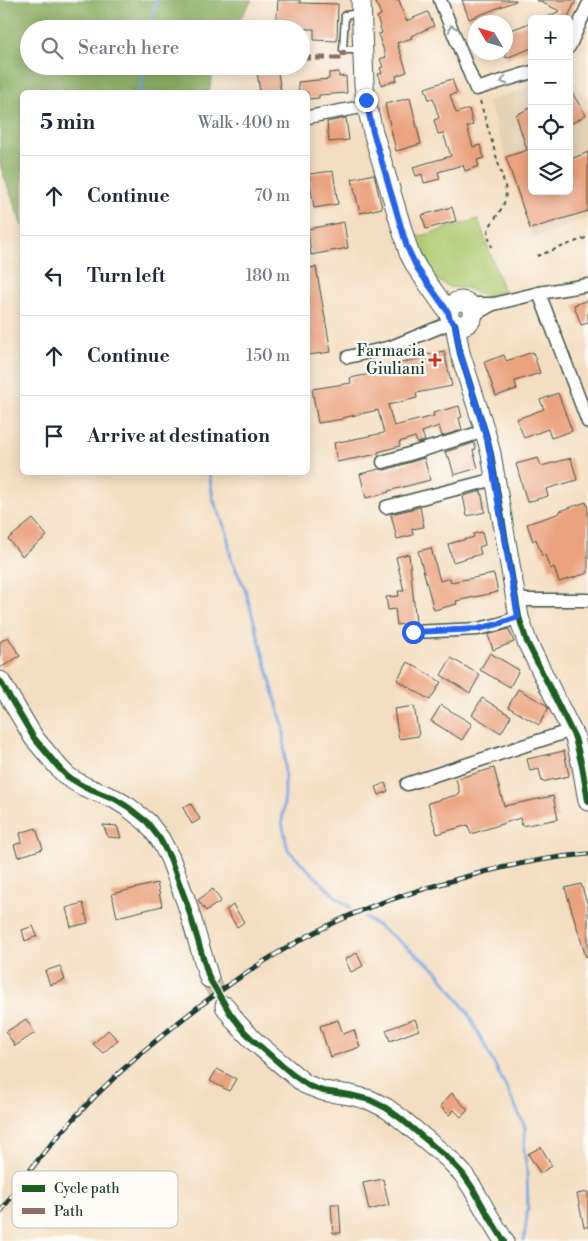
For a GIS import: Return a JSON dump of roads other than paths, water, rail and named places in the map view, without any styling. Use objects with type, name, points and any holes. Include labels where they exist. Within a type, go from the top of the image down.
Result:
[{"type":"street","points":[[440,0],[476,89],[528,73]]},
{"type":"street","points":[[361,6],[364,85],[373,132],[407,247],[414,264],[459,315],[460,353],[485,431],[517,609],[527,642],[572,730],[580,754],[588,802]]},
{"type":"street","points":[[573,39],[588,7]]},
{"type":"street","points":[[310,117],[367,106]]},
{"type":"street","points":[[348,357],[391,347],[426,333],[459,315],[494,304],[588,285]]},
{"type":"street","points":[[539,294],[588,422]]},
{"type":"street","points":[[383,462],[485,431]]},
{"type":"street","points":[[386,507],[495,479]]},
{"type":"street","points":[[413,632],[478,629],[498,624],[517,609],[588,600]]},
{"type":"street","points":[[0,681],[34,738],[68,777],[128,807],[147,822],[160,839],[170,858],[187,904],[209,978]]},
{"type":"street","points":[[407,784],[572,730]]},
{"type":"street","points":[[225,1006],[236,1022],[254,1041],[305,1084],[323,1091],[370,1100],[386,1108],[449,1159],[474,1190],[504,1241]]},
{"type":"waterway","points":[[152,20],[158,0]]},
{"type":"waterway","points":[[140,90],[143,75]]},
{"type":"waterway","points":[[209,475],[213,499],[227,533],[231,559],[245,589],[284,730],[285,794],[282,822],[288,850],[336,897],[351,908]]},
{"type":"waterway","points":[[365,917],[436,970],[468,1013],[510,1095],[525,1127],[524,1150],[527,1170],[528,1207],[524,1241]]},
{"type":"tunnel","points":[[209,978],[225,1006]]},
{"type":"railway","points":[[30,1171],[77,1115],[145,1050],[191,1012],[238,978],[287,947],[365,909],[399,897],[507,866],[588,854]]},
{"type":"railway","points":[[0,1213],[12,1196]]},
{"type":"place","name":"Farmacia Giuliani","points":[[435,360]]}]
